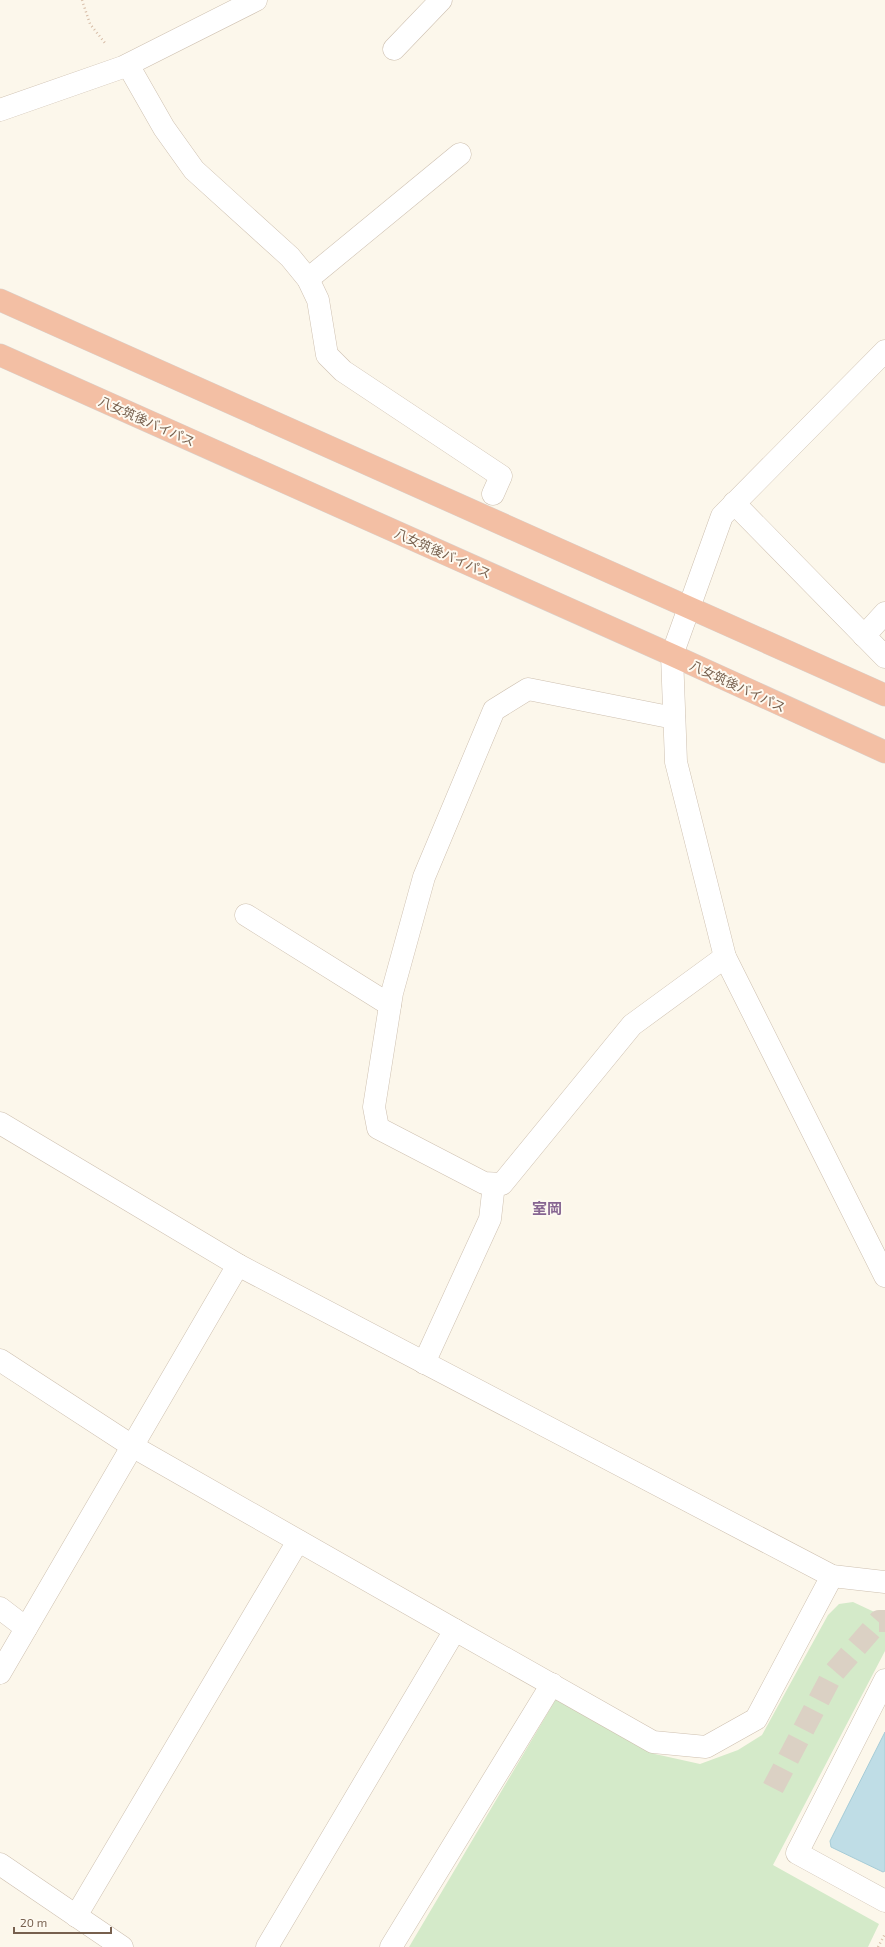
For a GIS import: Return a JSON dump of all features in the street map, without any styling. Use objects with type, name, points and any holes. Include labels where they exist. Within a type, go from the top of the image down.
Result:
[{"type":"highway","points":[[0,300],[885,694]]},
{"type":"highway","name":"八女筑後バイパス","points":[[0,355],[672,655],[885,752]]},
{"type":"street","points":[[0,110],[126,66],[256,0]]},
{"type":"street","points":[[394,49],[442,0]]},
{"type":"street","points":[[126,66],[164,128],[194,170],[290,258],[308,279],[318,300],[327,354],[343,371],[501,476],[493,494]]},
{"type":"street","points":[[308,279],[460,154]]},
{"type":"street","points":[[885,351],[722,516],[672,655],[676,762],[725,957],[885,1276]]},
{"type":"street","points":[[734,504],[885,657]]},
{"type":"street","points":[[864,636],[885,613]]},
{"type":"street","points":[[674,718],[528,689],[494,710],[424,877],[390,1005],[374,1107],[378,1128],[489,1184],[502,1184],[632,1025],[725,957]]},
{"type":"street","points":[[246,915],[390,1005]]},
{"type":"street","points":[[0,1123],[238,1265],[832,1576],[885,1582]]},
{"type":"street","points":[[424,1363],[490,1219],[489,1184]]},
{"type":"street","points":[[0,1673],[238,1265]]},
{"type":"street","points":[[0,1360],[132,1446],[653,1742],[706,1747],[756,1719],[832,1576]]},
{"type":"street","points":[[76,1916],[298,1541]]},
{"type":"street","points":[[0,1608],[26,1628]]},
{"type":"street","points":[[267,1947],[455,1630]]},
{"type":"street","points":[[885,1680],[797,1853],[885,1901]]},
{"type":"street","points":[[391,1947],[552,1684]]},
{"type":"street","points":[[0,1864],[122,1947]]},
{"type":"path","points":[[82,0],[90,24],[126,66]]},
{"type":"path","points":[[878,1947],[885,1934]]},
{"type":"green space","points":[[853,1602],[885,1617],[885,1651],[773,1865],[879,1924],[868,1947],[409,1947],[556,1699],[655,1754],[700,1764],[738,1750],[762,1735],[828,1615],[839,1604]]},
{"type":"water","points":[[885,1732],[885,1871],[883,1872],[831,1847],[830,1841]]},
{"type":"tunnel","points":[[773,1788],[832,1675],[879,1621],[885,1621]]},
{"type":"district","name":"室岡","points":[[547,1209]]}]
